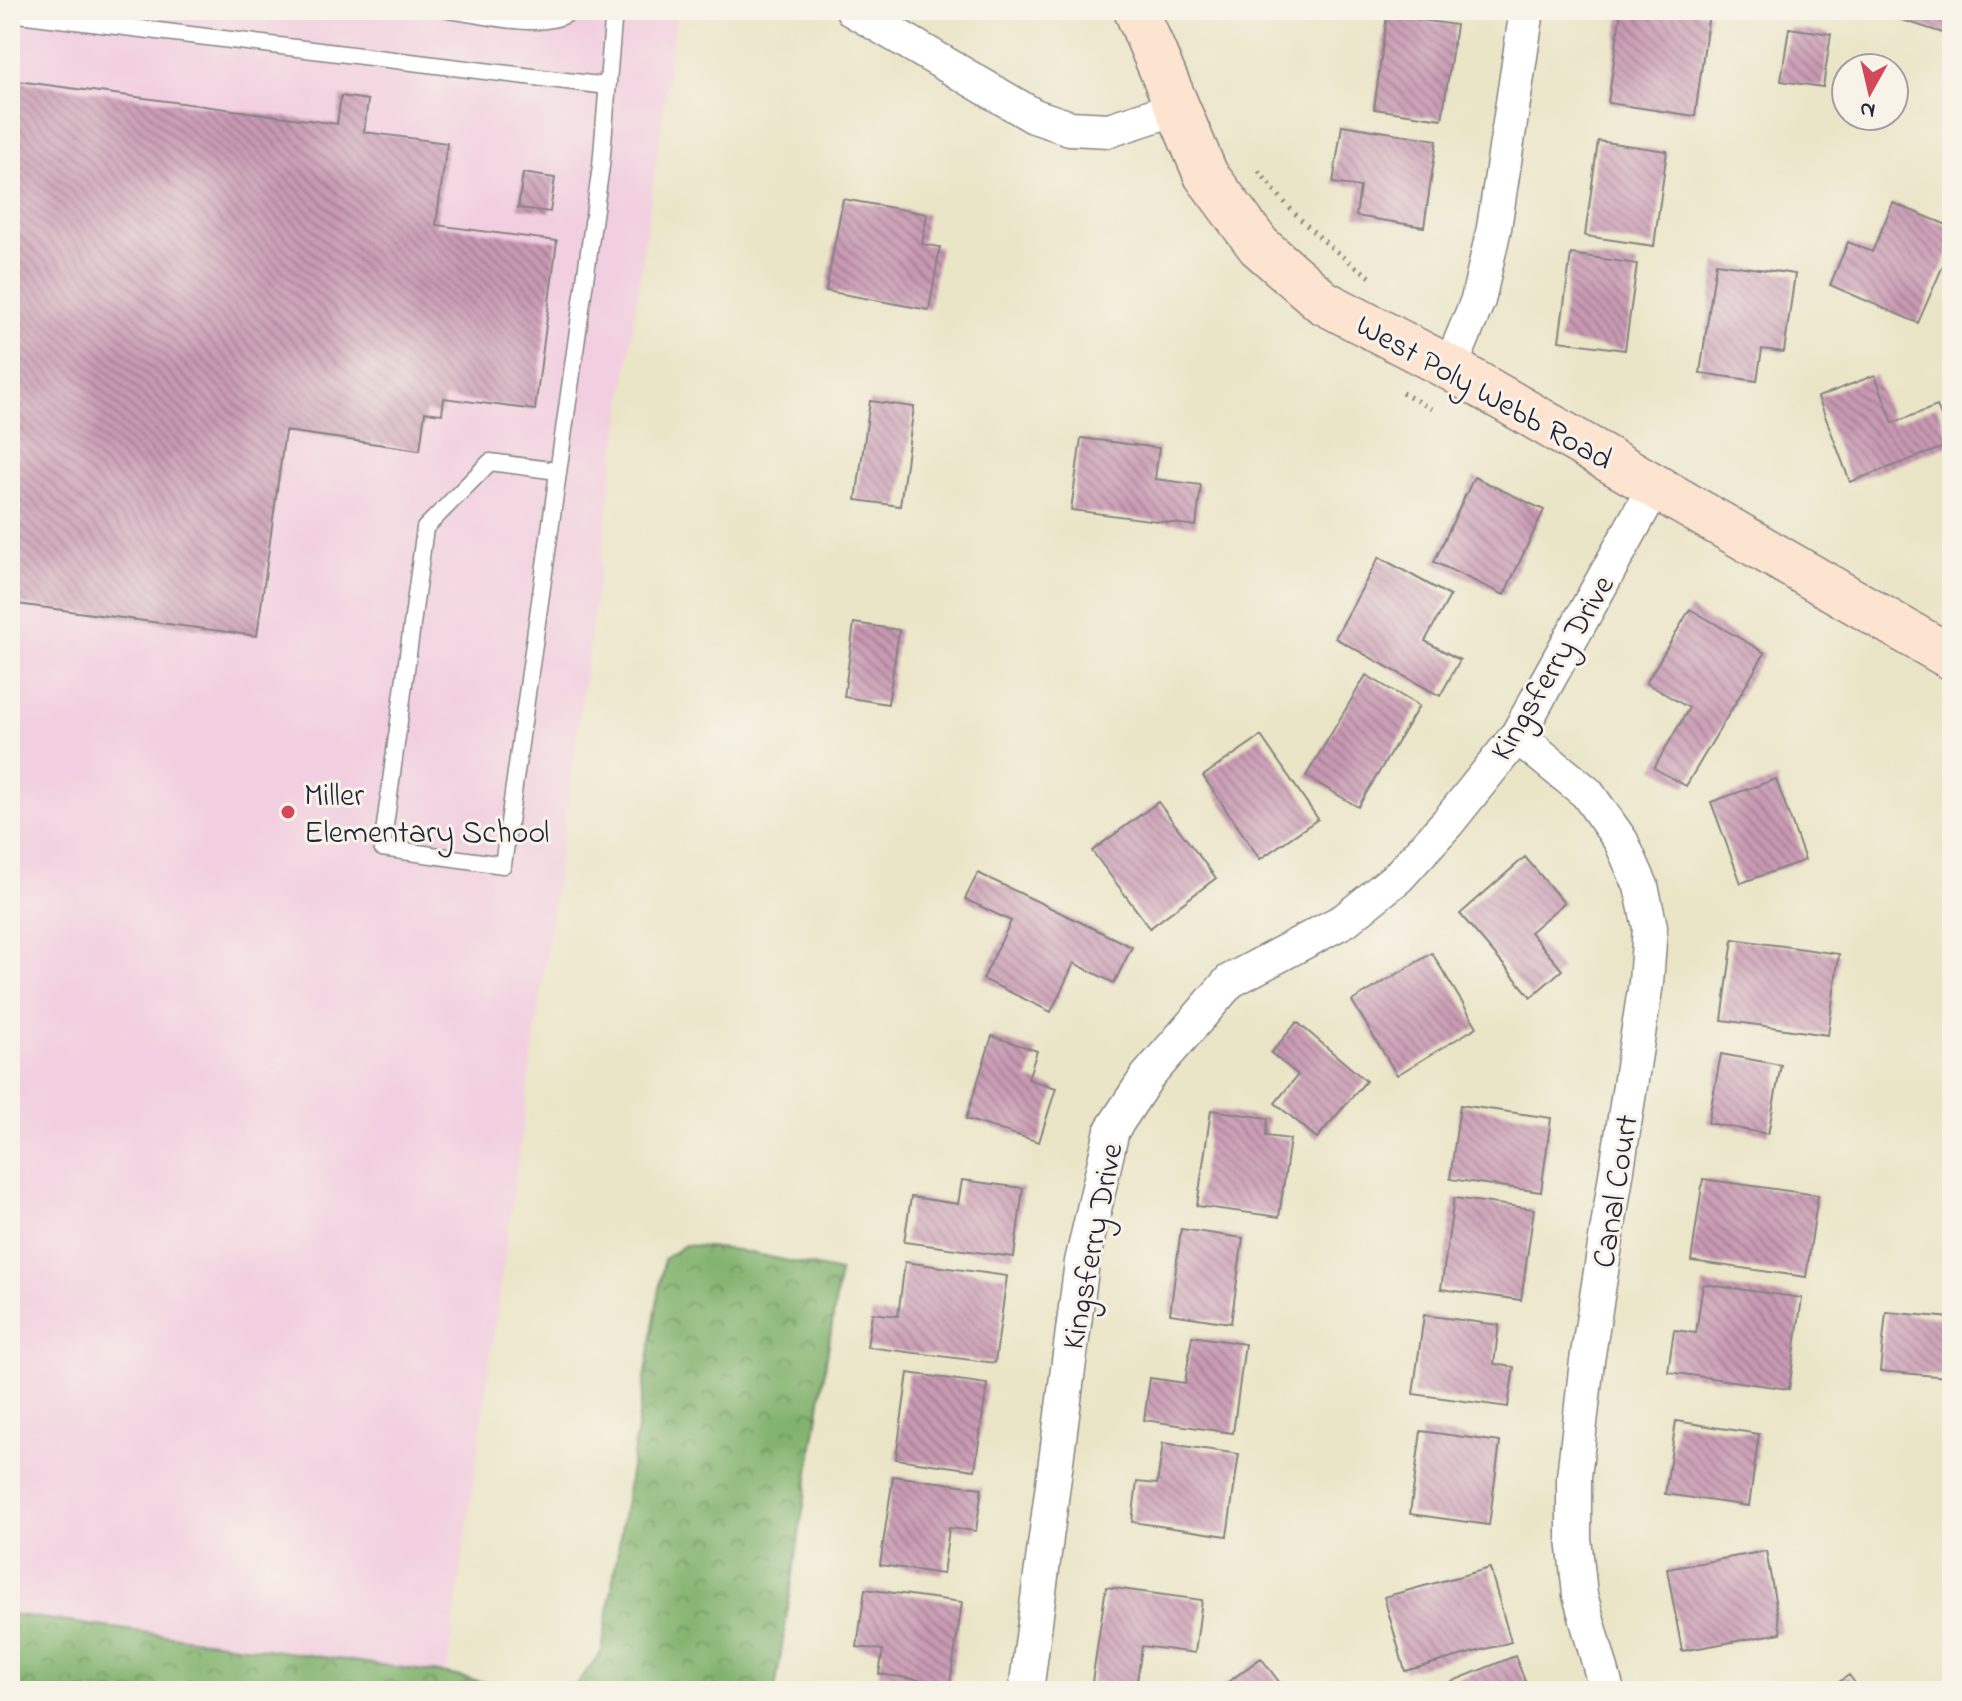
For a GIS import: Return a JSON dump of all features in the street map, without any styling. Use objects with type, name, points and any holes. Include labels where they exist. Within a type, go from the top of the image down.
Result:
[{"type":"street","points":[[853,10],[1034,116],[1070,128],[1109,130],[1177,108]]},
{"type":"street","name":"West Poly Webb Road","points":[[1136,10],[1206,175],[1259,246],[1323,302],[1450,368],[1952,658]]},
{"type":"street","points":[[1450,368],[1478,300],[1494,228],[1527,10]]},
{"type":"street","name":"Kingsferry Drive","points":[[1026,1691],[1082,1262],[1112,1130],[1147,1077],[1230,981],[1345,920],[1398,877],[1448,822],[1517,736],[1655,486]]},
{"type":"street","name":"Canal Court","points":[[1517,736],[1587,793],[1621,841],[1641,886],[1650,927],[1646,983],[1587,1361],[1574,1477],[1574,1538],[1580,1595],[1607,1691]]},
{"type":"lane","points":[[449,10],[540,22],[564,17],[574,10]]},
{"type":"lane","points":[[557,471],[490,462],[425,528],[382,848],[503,865],[601,166],[614,10]]},
{"type":"lane","points":[[10,13],[607,86]]},
{"type":"path","points":[[1259,171],[1285,206],[1336,254],[1385,286]]},
{"type":"shaded area","name":"Miller Elementary School","points":[[10,10],[677,10],[447,1674],[10,1614]]},
{"type":"green space","points":[[685,1245],[737,1250],[840,1272],[775,1691],[10,1691],[10,1614],[447,1674],[489,1683],[576,1685],[602,1651],[664,1259]]},
{"type":"building","points":[[1621,10],[1709,13],[1695,116],[1608,103]]},
{"type":"building","points":[[1892,10],[1952,10],[1952,36],[1890,16]]},
{"type":"building","points":[[1387,15],[1456,25],[1442,119],[1374,109]]},
{"type":"building","points":[[1789,28],[1831,34],[1823,87],[1781,81]]},
{"type":"building","points":[[10,80],[337,124],[341,96],[368,100],[364,132],[447,143],[436,225],[557,241],[535,410],[444,398],[442,414],[425,412],[420,450],[285,431],[257,636],[10,603]]},
{"type":"building","points":[[1342,125],[1437,140],[1424,227],[1356,216],[1360,187],[1333,183]]},
{"type":"building","points":[[1598,141],[1667,151],[1654,246],[1585,236]]},
{"type":"building","points":[[523,173],[555,178],[550,212],[518,208]]},
{"type":"building","points":[[843,199],[927,214],[922,244],[940,247],[929,310],[826,291]]},
{"type":"building","points":[[1893,203],[1952,227],[1952,245],[1918,323],[1830,285],[1848,242],[1872,252]]},
{"type":"building","points":[[1571,254],[1637,264],[1625,350],[1559,341]]},
{"type":"building","points":[[1716,263],[1795,274],[1784,352],[1762,349],[1757,381],[1700,373]]},
{"type":"building","points":[[1875,375],[1893,423],[1937,406],[1952,444],[1850,482],[1818,397]]},
{"type":"building","points":[[870,401],[914,407],[900,506],[856,500]]},
{"type":"building","points":[[1081,438],[1159,448],[1155,479],[1201,485],[1196,526],[1071,510]]},
{"type":"building","points":[[1474,477],[1544,510],[1504,595],[1434,562]]},
{"type":"building","points":[[1379,557],[1450,596],[1425,641],[1460,660],[1440,696],[1335,638]]},
{"type":"building","points":[[1690,609],[1765,653],[1686,786],[1654,768],[1689,708],[1646,683]]},
{"type":"building","points":[[854,623],[899,630],[888,704],[844,697]]},
{"type":"building","points":[[1366,675],[1419,706],[1358,807],[1306,776]]},
{"type":"building","points":[[1261,736],[1318,819],[1260,859],[1203,776]]},
{"type":"building","points":[[1776,779],[1805,860],[1741,883],[1711,802]]},
{"type":"building","points":[[1158,802],[1216,878],[1150,928],[1092,851]]},
{"type":"building","points":[[1525,857],[1564,903],[1530,932],[1562,970],[1531,997],[1460,914]]},
{"type":"building","points":[[978,873],[1132,947],[1114,983],[1074,963],[1051,1012],[983,979],[1011,921],[965,899]]},
{"type":"building","points":[[1733,939],[1839,954],[1828,1035],[1722,1020]]},
{"type":"building","points":[[1432,953],[1477,1027],[1397,1075],[1352,1001]]},
{"type":"building","points":[[1297,1022],[1366,1081],[1317,1138],[1275,1103],[1298,1075],[1271,1053]]},
{"type":"building","points":[[992,1036],[1037,1051],[1028,1079],[1056,1088],[1039,1142],[966,1119]]},
{"type":"building","points":[[1721,1054],[1781,1065],[1768,1134],[1708,1123]]},
{"type":"building","points":[[1460,1105],[1551,1118],[1541,1192],[1450,1179]]},
{"type":"building","points":[[1211,1110],[1268,1118],[1266,1136],[1290,1139],[1279,1217],[1197,1206]]},
{"type":"building","points":[[1703,1179],[1818,1195],[1806,1277],[1691,1261]]},
{"type":"building","points":[[962,1180],[1023,1188],[1014,1257],[904,1242],[911,1197],[958,1204]]},
{"type":"building","points":[[1454,1198],[1534,1209],[1521,1300],[1441,1289]]},
{"type":"building","points":[[1181,1229],[1243,1238],[1231,1323],[1170,1314]]},
{"type":"building","points":[[905,1262],[1007,1276],[995,1363],[867,1347],[872,1313],[898,1316]]},
{"type":"building","points":[[1703,1284],[1802,1298],[1789,1389],[1668,1372],[1674,1330],[1696,1333]]},
{"type":"building","points":[[1886,1312],[1952,1318],[1947,1377],[1880,1371]]},
{"type":"building","points":[[1424,1315],[1499,1325],[1494,1364],[1514,1367],[1508,1407],[1413,1394]]},
{"type":"building","points":[[1192,1336],[1245,1344],[1233,1433],[1144,1420],[1150,1378],[1185,1383]]},
{"type":"building","points":[[908,1373],[987,1384],[975,1470],[896,1459]]},
{"type":"building","points":[[1676,1421],[1759,1434],[1749,1506],[1665,1494]]},
{"type":"building","points":[[1421,1431],[1500,1442],[1489,1525],[1410,1514]]},
{"type":"building","points":[[1163,1443],[1239,1454],[1227,1536],[1132,1522],[1137,1482],[1157,1484]]},
{"type":"building","points":[[893,1476],[982,1488],[976,1531],[949,1528],[943,1574],[880,1565]]},
{"type":"building","points":[[1766,1551],[1781,1633],[1682,1651],[1667,1569]]},
{"type":"building","points":[[1490,1568],[1511,1642],[1405,1671],[1384,1597]]},
{"type":"building","points":[[1106,1587],[1202,1600],[1195,1653],[1142,1646],[1136,1688],[1092,1682]]},
{"type":"building","points":[[865,1589],[962,1602],[950,1684],[879,1674],[883,1650],[857,1647]]},
{"type":"building","points":[[1515,1656],[1529,1691],[1451,1691],[1448,1683]]},
{"type":"building","points":[[1261,1658],[1286,1691],[1216,1691]]},
{"type":"building","points":[[1849,1675],[1861,1691],[1826,1691]]},
{"type":"place","name":"Miller Elementary School","points":[[288,812]]}]
